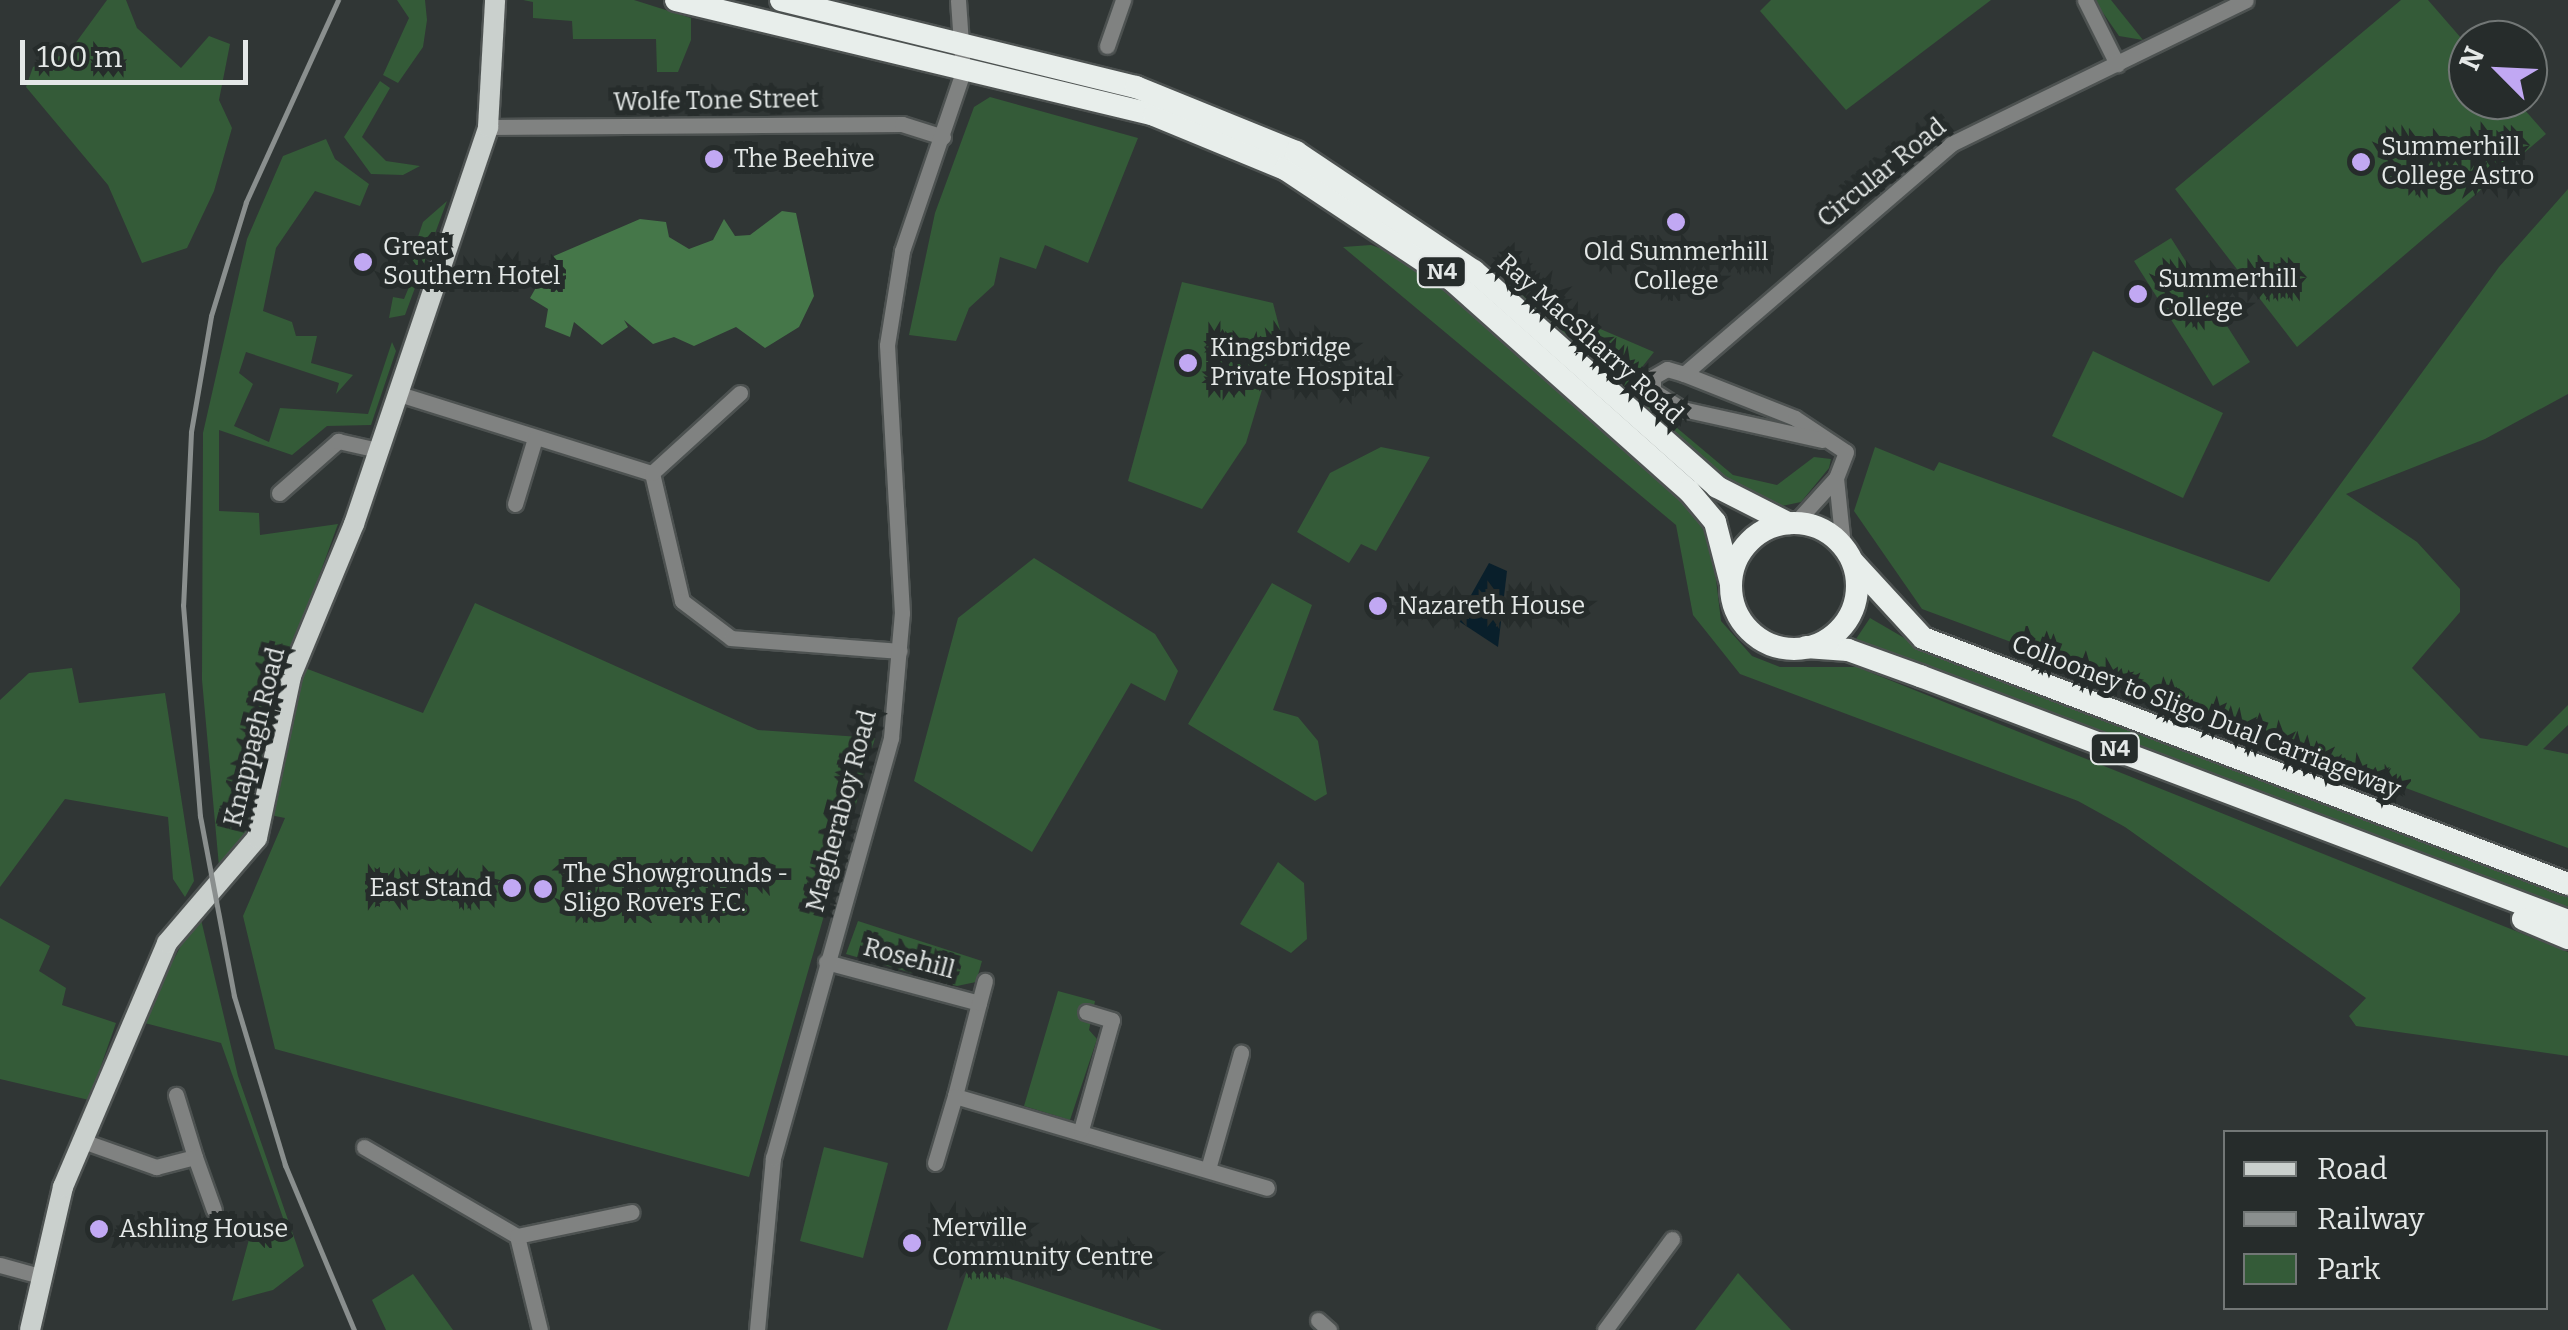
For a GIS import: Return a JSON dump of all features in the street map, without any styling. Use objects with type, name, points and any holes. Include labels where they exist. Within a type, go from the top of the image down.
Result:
[{"type":"highway","name":"N4","points":[[676,0],[963,72]]},
{"type":"highway","name":"N4","points":[[781,0],[966,47]]},
{"type":"highway","name":"Ray MacSharry Road","points":[[966,47],[1136,87],[1352,182],[1474,271],[1717,487],[1792,523]]},
{"type":"highway","name":"Ray MacSharry Road","points":[[963,72],[1154,116],[1358,210],[1452,280],[1689,491],[1715,522],[1732,584]]},
{"type":"highway","name":"N4","points":[[1792,523],[1848,554]]},
{"type":"highway","points":[[1732,584],[1742,550],[1792,523]]},
{"type":"highway","points":[[1806,648],[1850,616],[1848,554]]},
{"type":"highway","name":"Collooney to Sligo Dual Carriageway","points":[[1848,554],[1923,638],[2568,884]]},
{"type":"highway","name":"N4","points":[[1732,584],[1754,634],[1806,648],[1866,657],[2568,921]]},
{"type":"highway","name":"N4","points":[[2301,784],[2568,868]]},
{"type":"highway","name":"N4","points":[[2310,823],[2568,938]]},
{"type":"main road","name":"Knappagh Road","points":[[30,1330],[40,1276],[80,1140],[166,943],[250,856],[291,676],[378,450],[488,127],[495,0]]},
{"type":"street","name":"Magheraboy Road","points":[[755,1330],[772,1158],[891,738],[899,651],[887,345],[902,251],[963,72],[966,47],[958,0]]},
{"type":"street","points":[[1107,46],[1123,0]]},
{"type":"street","points":[[2085,0],[2117,64]]},
{"type":"street","name":"Circular Road","points":[[1822,440],[1694,412],[1654,390],[1661,370],[1684,374],[1952,144],[2246,0]]},
{"type":"street","name":"Wolfe Tone Street","points":[[488,127],[902,124],[945,130]]},
{"type":"street","points":[[1684,374],[1796,418],[1822,440],[1846,452],[1836,478],[1792,523]]},
{"type":"street","points":[[396,393],[652,473]]},
{"type":"street","points":[[652,473],[740,393]]},
{"type":"street","points":[[515,504],[535,438]]},
{"type":"street","points":[[279,493],[338,441],[378,450]]},
{"type":"street","points":[[652,473],[682,601],[700,616],[731,638],[899,651]]},
{"type":"street","points":[[1836,478],[1848,554]]},
{"type":"street","name":"Rosehill","points":[[826,962],[979,1003]]},
{"type":"street","name":"Rosehill","points":[[934,1163],[985,981]]},
{"type":"street","points":[[1081,1130],[1112,1020],[1086,1012]]},
{"type":"street","points":[[1208,1168],[1241,1053]]},
{"type":"street","points":[[176,1095],[214,1210]]},
{"type":"street","points":[[955,1096],[1081,1130],[1266,1188]]},
{"type":"street","points":[[80,1140],[156,1167],[195,1157]]},
{"type":"street","points":[[364,1147],[517,1236],[632,1212]]},
{"type":"street","points":[[517,1236],[540,1330]]},
{"type":"street","points":[[1604,1330],[1672,1238]]},
{"type":"street","points":[[0,1265],[40,1276]]},
{"type":"green space","points":[[107,0],[126,0],[137,28],[181,68],[209,36],[230,44],[219,100],[232,128],[214,191],[187,248],[142,263],[108,185],[26,87],[33,67],[69,52]]},
{"type":"green space","points":[[397,0],[425,0],[427,20],[423,47],[398,83],[383,75],[409,18]]},
{"type":"green space","points":[[523,0],[634,0],[691,18],[691,40],[678,72],[657,72],[656,39],[573,39],[572,21],[533,18],[533,2]]},
{"type":"green space","points":[[1771,0],[1991,0],[1846,110],[1760,11]]},
{"type":"green space","points":[[2094,0],[2111,0],[2143,40],[2119,36]]},
{"type":"green space","name":"Summerhill College Astro","points":[[2401,0],[2428,0],[2448,23],[2448,120],[2534,120],[2546,134],[2297,347],[2175,189]]},
{"type":"green space","points":[[380,81],[390,88],[362,137],[386,161],[420,166],[403,175],[371,174],[344,137]]},
{"type":"green space","points":[[990,97],[1138,138],[1088,263],[1045,245],[1036,269],[1000,257],[994,285],[969,308],[956,341],[909,335],[935,213],[974,107]]},
{"type":"green space","points":[[326,139],[335,159],[369,184],[360,206],[315,191],[276,248],[263,311],[292,322],[296,336],[317,336],[311,363],[353,375],[336,394],[339,383],[246,352],[239,373],[253,384],[234,426],[269,442],[280,408],[368,414],[392,342],[396,351],[371,425],[327,426],[292,455],[219,430],[219,511],[259,513],[260,535],[338,524],[283,675],[250,834],[220,877],[202,680],[203,433],[247,239],[283,156]]},
{"type":"green space","points":[[2568,189],[2568,394],[2485,439],[2346,494],[2417,542],[2460,589],[2460,612],[2412,668],[2480,738],[2527,746],[2568,705],[2568,725],[2543,749],[2568,754],[2568,848],[1922,609],[1854,511],[1875,447],[1934,471],[1939,462],[2269,582],[2499,267]]},
{"type":"green space","points":[[447,201],[405,315],[389,318],[393,297],[404,299],[409,287],[403,282],[423,222]]},
{"type":"green space","points":[[782,211],[796,213],[814,296],[799,327],[765,348],[736,327],[694,346],[674,337],[653,344],[624,320],[628,327],[602,345],[574,322],[570,337],[545,327],[548,309],[530,298],[554,256],[640,219],[666,222],[669,237],[689,249],[713,240],[724,219],[735,236],[750,235]]},
{"type":"green space","points":[[2171,238],[2250,362],[2213,386],[2134,261]]},
{"type":"green space","points":[[1371,245],[1414,260],[1688,502],[1712,546],[1721,621],[1752,656],[1780,667],[1857,667],[2568,952],[2568,1056],[2356,1026],[2349,1016],[2366,998],[2125,827],[2078,801],[1740,674],[1693,615],[1676,525],[1343,247]]},
{"type":"green space","points":[[1182,282],[1273,303],[1280,330],[1246,443],[1202,509],[1128,481]]},
{"type":"green space","points":[[1505,288],[1654,352],[1635,376],[1645,401],[1733,475],[1777,485],[1814,457],[1831,459],[1829,468],[1801,502],[1782,506],[1737,491]]},
{"type":"green space","points":[[2093,351],[2223,413],[2183,498],[2052,436]]},
{"type":"green space","points":[[1381,447],[1430,457],[1376,551],[1361,544],[1349,563],[1297,532],[1330,473]]},
{"type":"green space","points":[[1034,558],[1155,634],[1178,671],[1165,701],[1131,683],[1032,852],[914,781],[958,618]]},
{"type":"green space","points":[[1272,583],[1312,605],[1273,710],[1298,717],[1318,741],[1327,794],[1315,801],[1188,724]]},
{"type":"green space","name":"The Showgrounds - Sligo Rovers F.C.","points":[[475,603],[758,730],[875,738],[749,1177],[275,1049],[243,916],[285,818],[270,815],[305,668],[423,713]]},
{"type":"green space","points":[[1870,618],[1925,650],[2568,893],[2568,909],[1856,639]]},
{"type":"green space","points":[[72,668],[79,703],[165,693],[194,881],[185,897],[173,879],[168,817],[65,799],[0,887],[0,700],[29,673]]},
{"type":"green space","points":[[1278,862],[1304,883],[1307,939],[1291,953],[1240,924]]},
{"type":"green space","points":[[199,911],[238,1076],[304,1266],[273,1290],[232,1301],[253,1225],[288,1232],[221,1043],[141,1022]]},
{"type":"green space","points":[[0,918],[50,946],[39,971],[66,988],[62,1005],[116,1023],[89,1100],[0,1079]]},
{"type":"green space","points":[[858,921],[982,961],[976,982],[957,986],[846,954]]},
{"type":"green space","points":[[1058,991],[1095,1001],[1089,1030],[1097,1039],[1070,1120],[1024,1106]]},
{"type":"green space","points":[[824,1147],[888,1163],[863,1258],[800,1241]]},
{"type":"green space","points":[[969,1265],[1162,1330],[947,1330]]},
{"type":"green space","points":[[1738,1273],[1791,1330],[1695,1330]]},
{"type":"green space","points":[[413,1274],[453,1330],[386,1330],[372,1300]]},
{"type":"water","points":[[1489,563],[1507,571],[1498,647],[1457,620]]},
{"type":"railway","points":[[338,0],[246,202],[211,316],[191,432],[183,605],[200,816],[234,996],[285,1165],[354,1330]]},
{"type":"place","name":"The Beehive","points":[[714,159]]},
{"type":"place","name":"Summerhill College Astro","points":[[2361,162]]},
{"type":"place","name":"Old Summerhill College","points":[[1676,222]]},
{"type":"place","name":"Great Southern Hotel","points":[[363,262]]},
{"type":"place","name":"Summerhill College","points":[[2138,294]]},
{"type":"place","name":"Kingsbridge Private Hospital","points":[[1188,363]]},
{"type":"place","name":"Nazareth House","points":[[1378,606]]},
{"type":"place","name":"East Stand","points":[[512,888]]},
{"type":"place","name":"The Showgrounds - Sligo Rovers F.C.","points":[[543,889]]},
{"type":"place","name":"Ashling House","points":[[99,1229]]},
{"type":"place","name":"Merville Community Centre","points":[[912,1243]]}]
